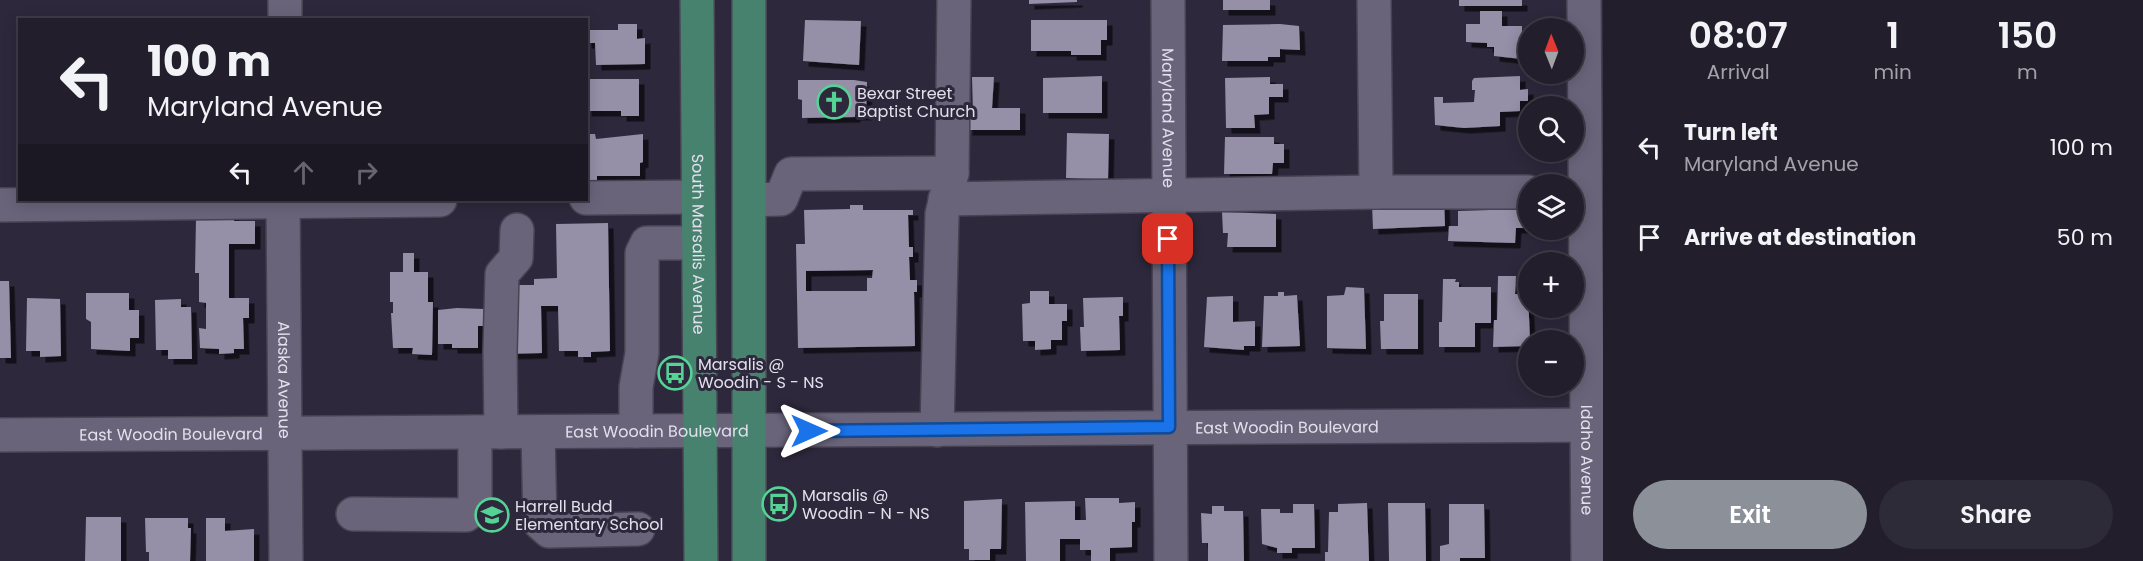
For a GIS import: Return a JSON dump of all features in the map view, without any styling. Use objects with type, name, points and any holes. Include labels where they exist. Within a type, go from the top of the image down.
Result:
[{"type":"main road","name":"South Marsalis Avenue","points":[[697,0],[701,561]]},
{"type":"main road","points":[[749,0],[751,431],[749,561]]},
{"type":"street","points":[[285,0],[285,18]]},
{"type":"street","points":[[937,430],[942,214],[949,186],[954,0]]},
{"type":"street","name":"Maryland Avenue","points":[[1168,0],[1171,561]]},
{"type":"street","points":[[1374,0],[1376,192]]},
{"type":"street","name":"Idaho Avenue","points":[[1579,174],[1584,0]]},
{"type":"street","points":[[750,200],[781,199],[790,174],[949,186],[1168,196],[1518,192]]},
{"type":"street","points":[[588,198],[697,196]]},
{"type":"street","points":[[0,205],[226,201]]},
{"type":"street","name":"Alaska Avenue","points":[[283,201],[286,561]]},
{"type":"street","points":[[353,513],[466,515],[475,507],[500,352],[502,274],[516,258],[517,230]]},
{"type":"street","name":"Idaho Avenue","points":[[1582,240],[1594,425],[1588,561]]},
{"type":"street","points":[[636,431],[636,387],[642,353],[642,253],[647,243],[698,243]]},
{"type":"street","name":"East Woodin Boulevard","points":[[0,435],[1594,425]]},
{"type":"street","points":[[538,432],[540,523],[549,531],[638,529]]},
{"type":"building","points":[[1029,0],[1077,0],[1077,2],[1029,4]]},
{"type":"building","points":[[1223,0],[1270,0],[1270,10],[1223,10]]},
{"type":"building","points":[[1459,0],[1522,0],[1522,6],[1459,6]]},
{"type":"building","points":[[1480,11],[1502,11],[1502,26],[1518,26],[1518,59],[1494,56],[1494,47],[1487,47],[1487,43],[1466,42],[1466,24],[1480,24]]},
{"type":"building","points":[[805,20],[861,21],[859,65],[803,61]]},
{"type":"building","points":[[1031,20],[1107,20],[1107,40],[1101,40],[1101,55],[1071,55],[1071,51],[1031,51]]},
{"type":"building","points":[[618,24],[637,24],[637,39],[645,38],[645,64],[596,65],[595,43],[588,43],[588,30],[618,30]]},
{"type":"building","points":[[1223,25],[1299,26],[1300,50],[1280,49],[1280,57],[1268,57],[1268,61],[1222,61]]},
{"type":"building","points":[[1102,76],[1102,113],[1043,113],[1043,78]]},
{"type":"building","points":[[1518,76],[1520,90],[1528,89],[1528,96],[1518,96],[1518,111],[1500,112],[1500,126],[1464,128],[1435,125],[1434,97],[1443,97],[1443,103],[1474,102],[1475,90],[1472,90],[1472,81],[1474,78]]},
{"type":"building","points":[[972,77],[994,77],[992,108],[1020,108],[1020,130],[967,130],[967,113],[973,112]]},
{"type":"building","points":[[1270,77],[1270,84],[1283,84],[1283,97],[1269,97],[1269,114],[1254,115],[1255,128],[1226,128],[1225,78]]},
{"type":"building","points":[[588,79],[639,79],[639,116],[621,116],[621,111],[588,111]]},
{"type":"building","points":[[798,80],[867,82],[866,115],[802,118],[802,100],[798,99]]},
{"type":"building","points":[[1067,133],[1109,134],[1108,179],[1066,178]]},
{"type":"building","points":[[588,134],[595,134],[596,139],[643,134],[643,162],[640,163],[640,176],[597,176],[597,192],[588,192]]},
{"type":"building","points":[[1225,137],[1274,137],[1274,144],[1284,144],[1284,163],[1273,163],[1272,174],[1224,174]]},
{"type":"building","points":[[1444,199],[1445,226],[1373,229],[1372,204]]},
{"type":"building","points":[[850,205],[863,205],[863,210],[913,210],[913,215],[908,215],[909,247],[913,247],[913,257],[909,257],[910,280],[917,280],[917,292],[914,292],[915,346],[798,348],[796,244],[805,244],[804,210],[850,209]],"holes":[[[873,270],[872,278],[867,278],[867,291],[806,291],[806,271]]]},
{"type":"building","points":[[234,209],[234,221],[255,221],[255,244],[229,244],[229,298],[249,298],[249,318],[243,318],[244,349],[234,349],[234,353],[219,354],[219,349],[200,348],[199,328],[206,329],[206,303],[199,302],[199,273],[195,273],[196,218]]},
{"type":"building","points":[[1518,209],[1515,243],[1448,241],[1449,226],[1458,226],[1458,211]]},
{"type":"building","points":[[1222,212],[1276,214],[1276,247],[1227,247],[1228,233],[1223,233]]},
{"type":"building","points":[[608,223],[610,351],[591,352],[591,357],[578,357],[578,351],[559,351],[558,306],[541,306],[542,353],[503,354],[512,285],[534,285],[534,279],[557,278],[556,224]]},
{"type":"building","points":[[403,253],[414,253],[414,272],[428,272],[428,302],[433,302],[432,355],[412,354],[413,348],[393,348],[391,313],[393,313],[393,302],[390,302],[390,272],[403,272]]},
{"type":"building","points":[[1498,276],[1516,276],[1515,294],[1518,294],[1518,318],[1529,318],[1530,330],[1518,330],[1518,346],[1493,347],[1494,320],[1497,320]]},
{"type":"building","points":[[1443,279],[1456,279],[1455,282],[1459,282],[1459,287],[1491,287],[1491,323],[1475,323],[1475,347],[1439,347]]},
{"type":"building","points":[[0,281],[9,281],[11,358],[0,358]]},
{"type":"building","points":[[1346,287],[1364,288],[1366,349],[1327,348],[1327,296],[1344,295]]},
{"type":"building","points":[[1030,291],[1049,291],[1049,304],[1067,304],[1067,321],[1062,321],[1062,340],[1051,340],[1051,349],[1035,350],[1035,341],[1023,341],[1022,304],[1030,303]]},
{"type":"building","points":[[1278,292],[1284,292],[1284,296],[1297,295],[1300,346],[1262,347],[1264,296],[1278,296]]},
{"type":"building","points":[[86,293],[129,293],[129,310],[139,310],[139,338],[130,338],[130,351],[91,349],[91,322],[86,319]]},
{"type":"building","points":[[1384,294],[1418,294],[1418,349],[1381,349],[1380,321],[1384,321]]},
{"type":"building","points":[[1233,296],[1233,322],[1255,321],[1255,346],[1244,346],[1244,350],[1204,347],[1207,297]]},
{"type":"building","points":[[1123,297],[1123,316],[1119,316],[1120,350],[1081,351],[1080,327],[1084,327],[1083,298]]},
{"type":"building","points":[[27,298],[60,299],[61,356],[40,357],[40,351],[26,351]]},
{"type":"building","points":[[181,299],[181,307],[191,307],[192,359],[168,359],[168,350],[156,350],[155,300]]},
{"type":"building","points":[[484,309],[484,326],[478,326],[478,348],[452,348],[452,344],[438,344],[438,310]]},
{"type":"building","points":[[1085,498],[1119,498],[1119,503],[1135,502],[1132,547],[1110,548],[1110,561],[1091,561],[1091,550],[1080,550],[1080,539],[1060,539],[1060,561],[1026,561],[1025,502],[1075,501],[1075,520],[1086,520]]},
{"type":"building","points":[[1002,499],[1001,549],[990,549],[990,560],[969,560],[969,549],[964,549],[964,501]]},
{"type":"building","points":[[1367,503],[1369,561],[1325,561],[1325,552],[1328,552],[1329,512],[1338,512],[1338,504]]},
{"type":"building","points":[[1388,503],[1425,503],[1426,561],[1389,561]]},
{"type":"building","points":[[1293,504],[1314,504],[1315,548],[1292,548],[1292,553],[1277,553],[1277,548],[1262,544],[1261,509],[1280,509],[1280,513],[1293,513]]},
{"type":"building","points":[[1449,504],[1484,504],[1485,558],[1440,561],[1440,546],[1449,544]]},
{"type":"building","points":[[1212,506],[1224,506],[1224,511],[1243,511],[1244,561],[1208,561],[1208,543],[1202,543],[1201,513],[1212,514]]},
{"type":"building","points":[[86,517],[121,517],[121,561],[85,561]]},
{"type":"building","points":[[145,518],[188,518],[188,528],[191,528],[190,561],[149,561],[149,552],[146,552]]},
{"type":"building","points":[[206,518],[225,518],[225,531],[254,529],[254,561],[206,561]]},
{"type":"place","name":"Bexar Street Baptist Church","points":[[834,102]]},
{"type":"place","name":"Marsalis @ Woodin - S - NS","points":[[675,373]]},
{"type":"place","name":"Marsalis @ Woodin - N - NS","points":[[779,504]]},
{"type":"place","name":"Harrell Budd Elementary School","points":[[492,515]]},
{"type":"route","points":[[809,431],[1169,427],[1168,239]]}]
